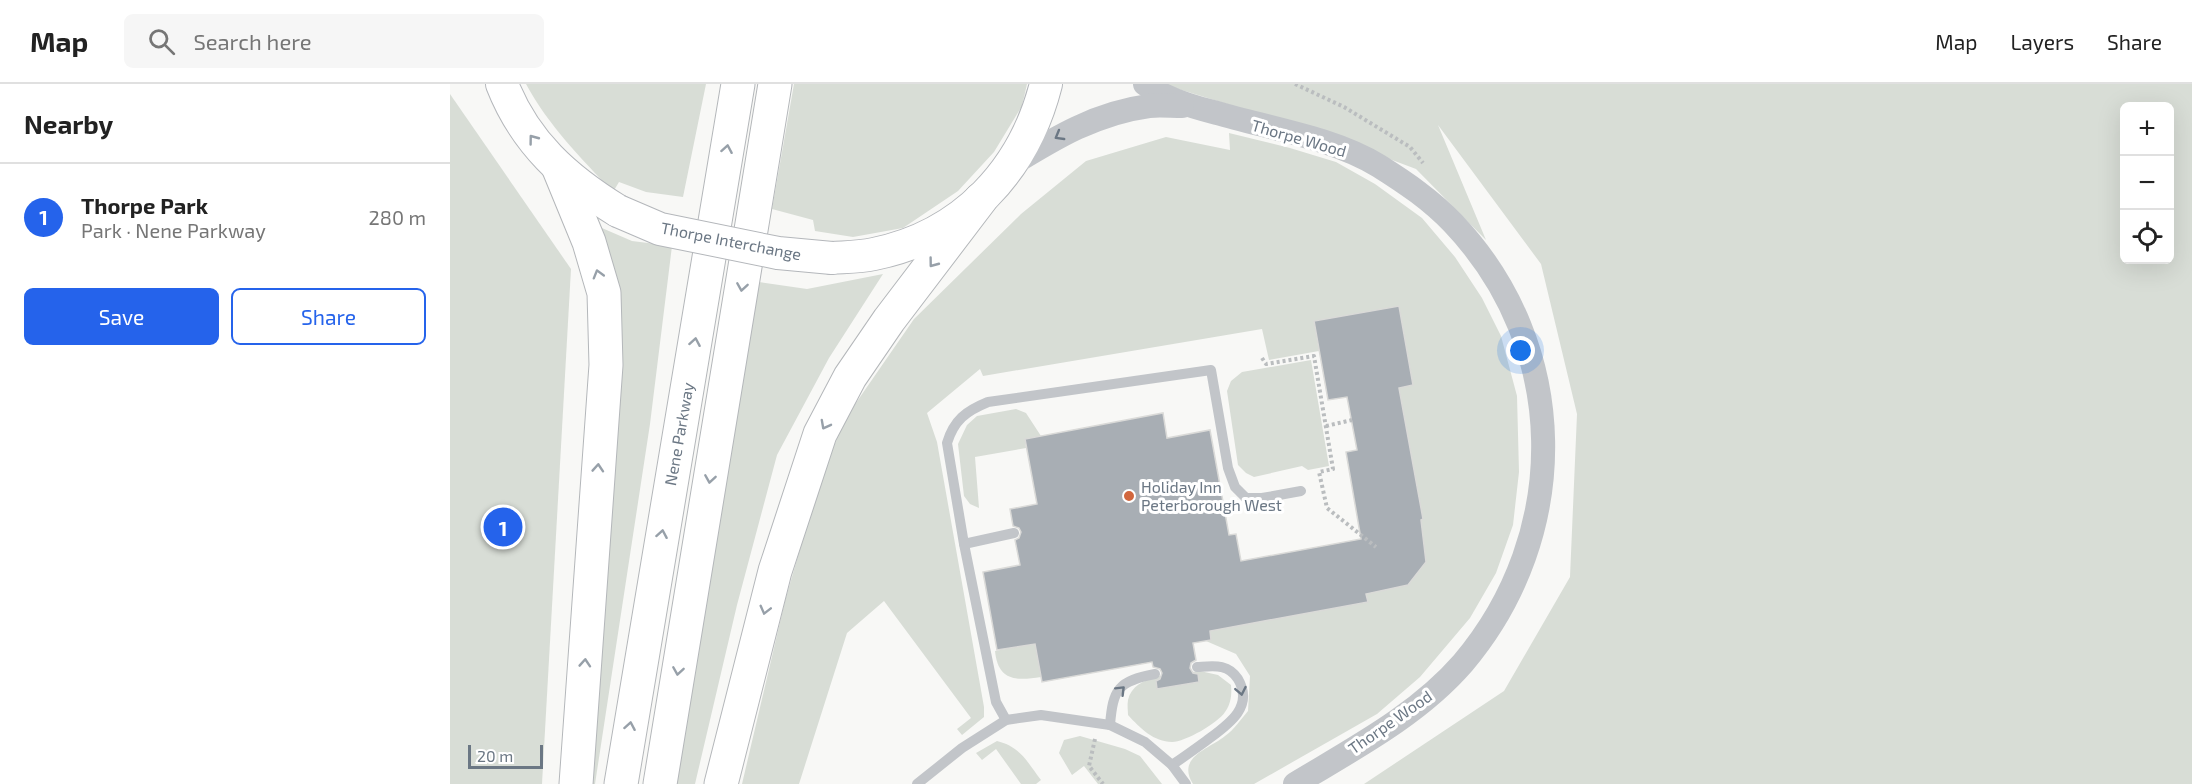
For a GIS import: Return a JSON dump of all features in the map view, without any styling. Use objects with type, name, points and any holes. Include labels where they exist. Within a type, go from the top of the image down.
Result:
[{"type":"highway","name":"Nene Parkway","points":[[621,784],[738,84]]},
{"type":"highway","points":[[660,784],[775,84]]},
{"type":"highway","points":[[559,169],[589,242],[604,293],[604,388],[576,784]]},
{"type":"highway","points":[[721,784],[775,571],[820,434],[850,378],[889,320],[981,200]]},
{"type":"main road","name":"Thorpe Interchange","points":[[501,91],[532,140],[559,169],[587,192],[618,212],[660,229],[778,253],[832,258],[873,254],[912,243],[949,224],[981,200],[1011,166],[1028,138],[1040,108],[1046,84]]},
{"type":"street","name":"Thorpe Wood","points":[[1145,84],[1152,90],[1190,106],[1333,144],[1376,164],[1416,190],[1453,223],[1485,262],[1509,302],[1528,349],[1539,395],[1544,443],[1542,485],[1532,536],[1512,588],[1488,630],[1461,665],[1427,698],[1388,726],[1295,784]]},
{"type":"street","name":"Thorpe Wood","points":[[1011,166],[1065,132],[1112,114],[1150,106],[1190,106]]},
{"type":"lane","points":[[1006,720],[996,702],[964,544],[947,443],[951,429],[959,418],[973,408],[988,402],[1211,370],[1228,468],[1235,487],[1246,498],[1262,498],[1301,491]]},
{"type":"lane","points":[[964,544],[1014,533]]},
{"type":"lane","points":[[1172,765],[1233,721],[1243,702],[1241,685],[1233,671],[1217,666],[1197,667]]},
{"type":"lane","points":[[1110,725],[1112,700],[1117,690],[1138,677],[1155,674]]},
{"type":"lane","points":[[917,784],[962,748],[1006,720],[1041,715],[1110,725],[1145,742],[1172,765],[1186,784]]},
{"type":"path","points":[[1262,358],[1266,364],[1314,356],[1333,469],[1318,472],[1327,508],[1376,547]]},
{"type":"path","points":[[1326,426],[1352,420]]},
{"type":"shaded area","points":[[526,84],[706,84],[683,197],[646,192],[619,182],[613,192],[555,127]]},
{"type":"shaded area","points":[[794,84],[1027,84],[1022,106],[994,152],[958,191],[903,228],[853,237],[815,231],[813,220],[772,209]]},
{"type":"shaded area","points":[[1162,84],[2192,84],[2192,784],[1364,784],[1504,691],[1570,577],[1577,414],[1541,264],[1438,125],[1486,240],[1416,169],[1315,131]]},
{"type":"shaded area","points":[[450,94],[571,269],[542,784],[450,784]]},
{"type":"shaded area","points":[[1229,133],[1336,162],[1375,184],[1422,218],[1455,257],[1482,298],[1501,336],[1517,396],[1519,472],[1513,525],[1496,573],[1470,618],[1420,677],[1377,714],[1254,784],[1193,784],[1189,775],[1191,760],[1228,734],[1248,711],[1250,676],[1236,654],[1206,641],[1211,640],[1209,626],[1368,601],[1366,594],[1408,585],[1426,562],[1421,520],[1423,519],[1399,388],[1413,385],[1399,306],[1314,321],[1319,351],[1269,360],[1262,329],[983,376],[980,369],[927,413],[937,442],[984,717],[962,735],[957,729],[971,718],[884,601],[847,633],[799,784],[742,784],[785,601],[823,469],[849,413],[914,319],[1021,214],[1086,161],[1166,137],[1230,150]]},
{"type":"shaded area","points":[[588,222],[632,241],[672,246],[650,424],[595,784],[582,784],[603,514]]},
{"type":"shaded area","points":[[883,274],[829,358],[777,455],[737,605],[695,784],[669,784],[740,355],[759,282],[807,289]]},
{"type":"shaded area","points":[[1311,360],[1329,466],[1308,470],[1302,466],[1254,477],[1246,473],[1238,465],[1227,391],[1231,381],[1242,372]]},
{"type":"shaded area","points":[[1016,409],[1026,413],[1041,436],[1025,439],[1026,448],[975,457],[979,508],[970,504],[964,496],[958,444],[967,425],[977,416]]},
{"type":"shaded area","points":[[1035,643],[1041,677],[1024,679],[1010,677],[1004,673],[997,661],[995,651]]},
{"type":"shaded area","points":[[1200,671],[1218,675],[1231,685],[1230,702],[1225,712],[1201,731],[1178,741],[1159,740],[1137,725],[1128,715],[1128,700],[1132,691],[1139,684],[1169,674]]},
{"type":"shaded area","points":[[1080,736],[1125,749],[1140,756],[1162,784],[1098,784],[1084,766],[1072,775],[1059,753],[1064,740]]},
{"type":"shaded area","points":[[997,741],[1018,751],[1041,780],[1036,784],[1021,784],[996,749],[982,760],[976,753]]},
{"type":"building","name":"Holiday Inn Peterborough West","points":[[1399,306],[1413,385],[1399,388],[1423,519],[1421,520],[1426,562],[1408,585],[1366,594],[1368,602],[1210,631],[1211,640],[1193,643],[1196,660],[1191,663],[1190,668],[1193,673],[1198,674],[1199,682],[1157,689],[1156,681],[1160,679],[1162,673],[1160,669],[1153,667],[1152,662],[1042,682],[1035,644],[997,650],[983,572],[1020,565],[1015,540],[1019,538],[1021,532],[1019,528],[1013,526],[1010,509],[1037,504],[1025,439],[1163,413],[1167,438],[1210,430],[1229,535],[1236,534],[1241,561],[1361,539],[1346,452],[1357,450],[1347,397],[1328,400],[1314,321]]},
{"type":"place","name":"Holiday Inn Peterborough West","points":[[1129,496]]},
{"type":"place","name":"Thorpe Park","points":[[503,527]]}]
